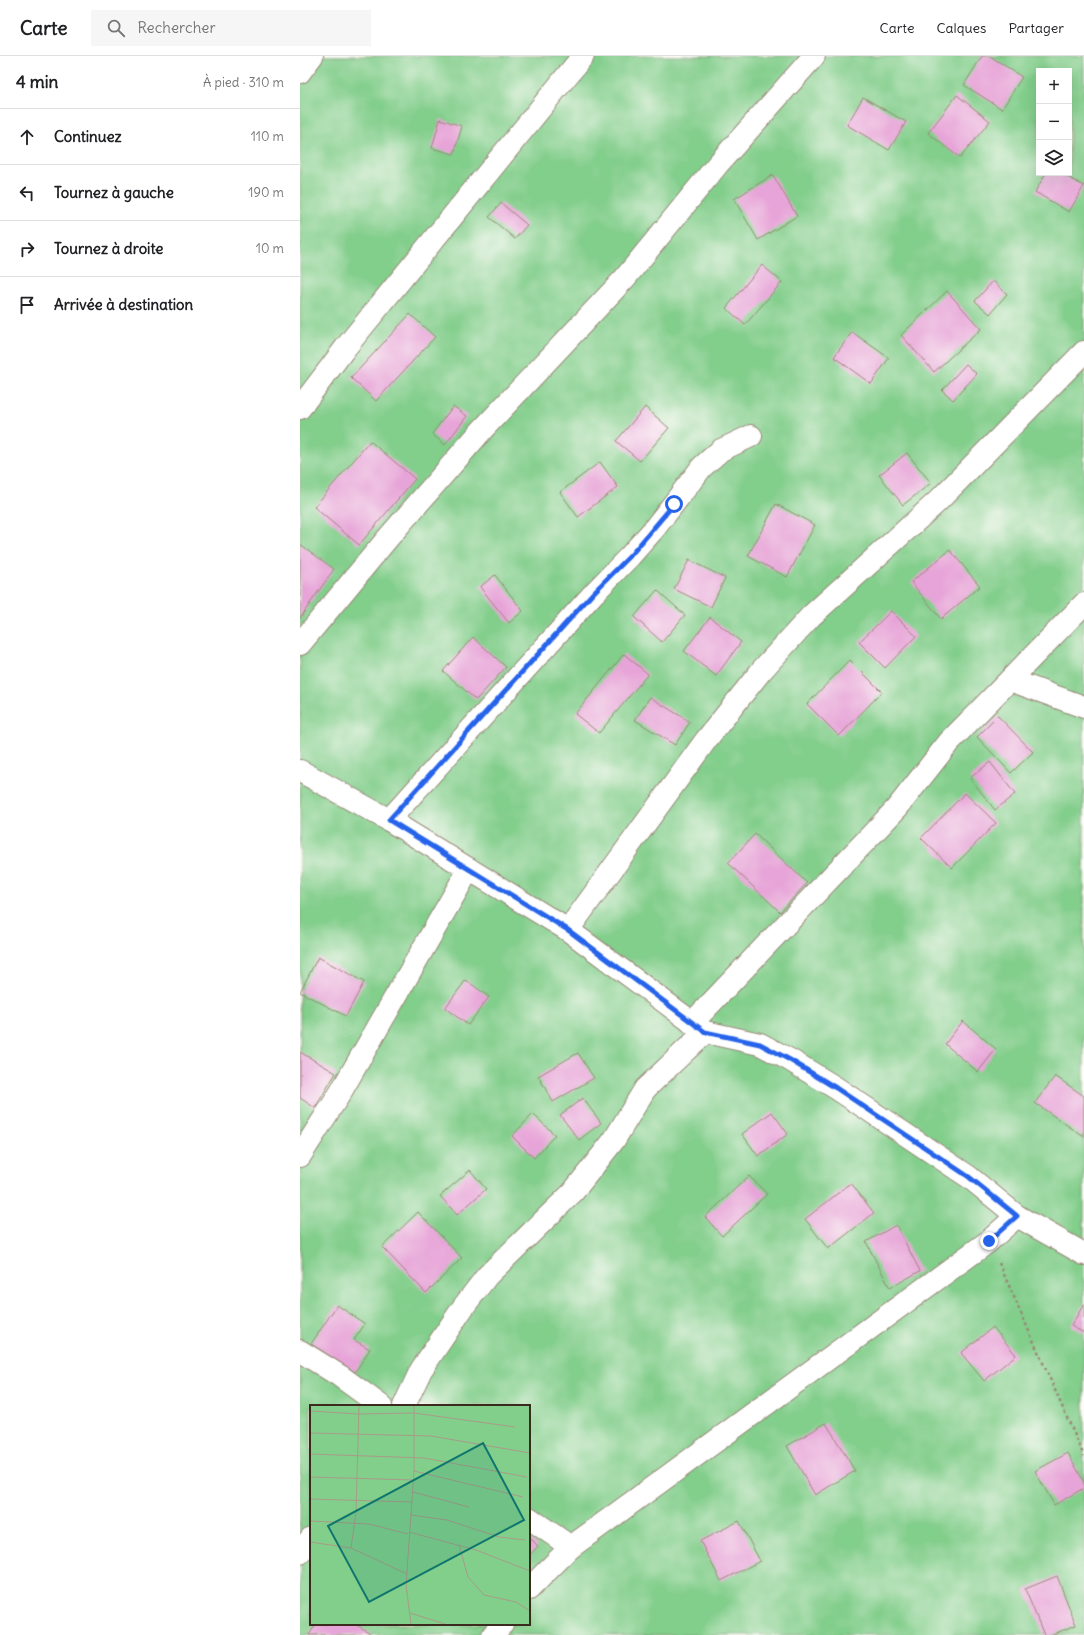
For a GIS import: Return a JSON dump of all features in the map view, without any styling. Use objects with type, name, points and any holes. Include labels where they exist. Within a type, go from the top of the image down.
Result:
[{"type":"street","points":[[300,72],[312,56]]},
{"type":"street","points":[[300,408],[346,347],[583,56]]},
{"type":"street","points":[[300,644],[387,539],[472,442],[625,278],[718,164],[814,56]]},
{"type":"street","points":[[568,930],[706,740],[761,671],[811,616],[938,501],[1084,352]]},
{"type":"street","points":[[389,820],[594,592],[630,556],[654,529],[702,467],[721,450],[751,436]]},
{"type":"street","points":[[404,1405],[421,1370],[486,1276],[573,1192],[614,1140],[645,1089],[897,808],[949,742],[1084,604]]},
{"type":"street","points":[[1010,680],[1084,706]]},
{"type":"street","points":[[300,771],[389,820],[568,930],[699,1027],[760,1044],[836,1088],[969,1177],[1017,1216],[1084,1254]]},
{"type":"street","points":[[300,1156],[339,1094],[468,869]]},
{"type":"street","points":[[530,1588],[571,1547],[989,1241],[1017,1216]]},
{"type":"street","points":[[300,1351],[340,1376],[380,1405]]},
{"type":"street","points":[[530,1519],[571,1547]]},
{"type":"street","points":[[300,1553],[310,1539]]},
{"type":"street","points":[[493,1635],[501,1625]]},
{"type":"path","points":[[989,1241],[1084,1456]]},
{"type":"green space","points":[[300,56],[1084,56],[1084,1635],[300,1635]]},
{"type":"building","points":[[982,56],[990,56],[1022,77],[1002,109],[964,85]]},
{"type":"building","points":[[957,95],[990,121],[960,158],[928,133]]},
{"type":"building","points":[[863,97],[906,122],[889,150],[847,125]]},
{"type":"building","points":[[440,119],[462,126],[454,154],[432,148]]},
{"type":"building","points":[[773,175],[797,216],[758,240],[734,199]]},
{"type":"building","points":[[1044,176],[1066,176],[1084,186],[1069,212],[1035,192]]},
{"type":"building","points":[[501,203],[527,225],[515,239],[489,217]]},
{"type":"building","points":[[762,265],[782,282],[745,325],[726,308]]},
{"type":"building","points":[[993,281],[1007,294],[990,314],[975,301]]},
{"type":"building","points":[[947,291],[981,329],[934,372],[901,335]]},
{"type":"building","points":[[410,314],[435,337],[376,401],[351,378]]},
{"type":"building","points":[[852,332],[889,358],[871,384],[834,357]]},
{"type":"building","points":[[966,364],[977,374],[953,400],[942,390]]},
{"type":"building","points":[[453,406],[467,416],[445,445],[432,434]]},
{"type":"building","points":[[645,407],[669,428],[640,461],[616,441]]},
{"type":"building","points":[[370,441],[415,479],[359,545],[314,507]]},
{"type":"building","points":[[907,453],[931,483],[903,505],[879,475]]},
{"type":"building","points":[[600,462],[618,487],[578,517],[560,492]]},
{"type":"building","points":[[776,504],[815,525],[787,577],[748,556]]},
{"type":"building","points":[[300,544],[334,569],[300,618]]},
{"type":"building","points":[[950,550],[980,586],[941,619],[911,582]]},
{"type":"building","points":[[689,560],[725,578],[711,607],[674,589]]},
{"type":"building","points":[[495,575],[523,611],[509,623],[480,587]]},
{"type":"building","points":[[657,590],[685,615],[662,642],[634,617]]},
{"type":"building","points":[[891,611],[916,636],[885,668],[859,642]]},
{"type":"building","points":[[710,617],[741,642],[716,676],[684,651]]},
{"type":"building","points":[[473,637],[506,667],[476,700],[443,671]]},
{"type":"building","points":[[624,654],[648,674],[599,733],[575,714]]},
{"type":"building","points":[[850,660],[882,692],[839,736],[807,704]]},
{"type":"building","points":[[650,697],[690,722],[675,745],[635,720]]},
{"type":"building","points":[[998,716],[1033,752],[1011,773],[977,737]]},
{"type":"building","points":[[990,762],[1015,794],[995,810],[970,778]]},
{"type":"building","points":[[965,793],[996,823],[952,868],[921,838]]},
{"type":"building","points":[[755,834],[807,883],[780,912],[728,863]]},
{"type":"building","points":[[318,957],[364,982],[346,1016],[300,992]]},
{"type":"building","points":[[466,980],[489,997],[468,1025],[445,1008]]},
{"type":"building","points":[[963,1021],[996,1049],[978,1072],[945,1044]]},
{"type":"building","points":[[300,1052],[336,1073],[315,1108],[300,1098]]},
{"type":"building","points":[[578,1053],[594,1078],[553,1102],[538,1076]]},
{"type":"building","points":[[1055,1076],[1084,1096],[1084,1137],[1035,1103]]},
{"type":"building","points":[[583,1098],[601,1123],[579,1140],[560,1115]]},
{"type":"building","points":[[772,1112],[788,1134],[758,1156],[742,1134]]},
{"type":"building","points":[[533,1114],[555,1135],[534,1158],[512,1136]]},
{"type":"building","points":[[470,1170],[486,1189],[457,1215],[440,1196]]},
{"type":"building","points":[[749,1176],[767,1194],[722,1236],[705,1217]]},
{"type":"building","points":[[851,1183],[874,1213],[828,1249],[805,1219]]},
{"type":"building","points":[[418,1212],[462,1258],[426,1293],[382,1247]]},
{"type":"building","points":[[896,1225],[920,1271],[890,1288],[866,1242]]},
{"type":"building","points":[[1084,1304],[1084,1333],[1071,1326]]},
{"type":"building","points":[[337,1305],[365,1324],[354,1340],[370,1349],[355,1372],[311,1344]]},
{"type":"building","points":[[993,1327],[1016,1355],[984,1381],[961,1353]]},
{"type":"building","points":[[826,1423],[855,1471],[815,1495],[787,1446]]},
{"type":"building","points":[[1068,1453],[1084,1482],[1084,1488],[1054,1505],[1035,1471]]},
{"type":"building","points":[[739,1521],[760,1561],[721,1581],[700,1541]]},
{"type":"building","points":[[530,1538],[538,1546],[530,1555]]},
{"type":"building","points":[[1057,1576],[1076,1625],[1051,1635],[1044,1635],[1025,1589]]},
{"type":"building","points":[[315,1625],[357,1625],[370,1633],[369,1635],[309,1635]]},
{"type":"route","points":[[674,504],[630,556],[594,592],[389,820],[568,930],[705,1032],[760,1044],[790,1060],[836,1088],[969,1177],[1017,1216],[989,1241]]}]
